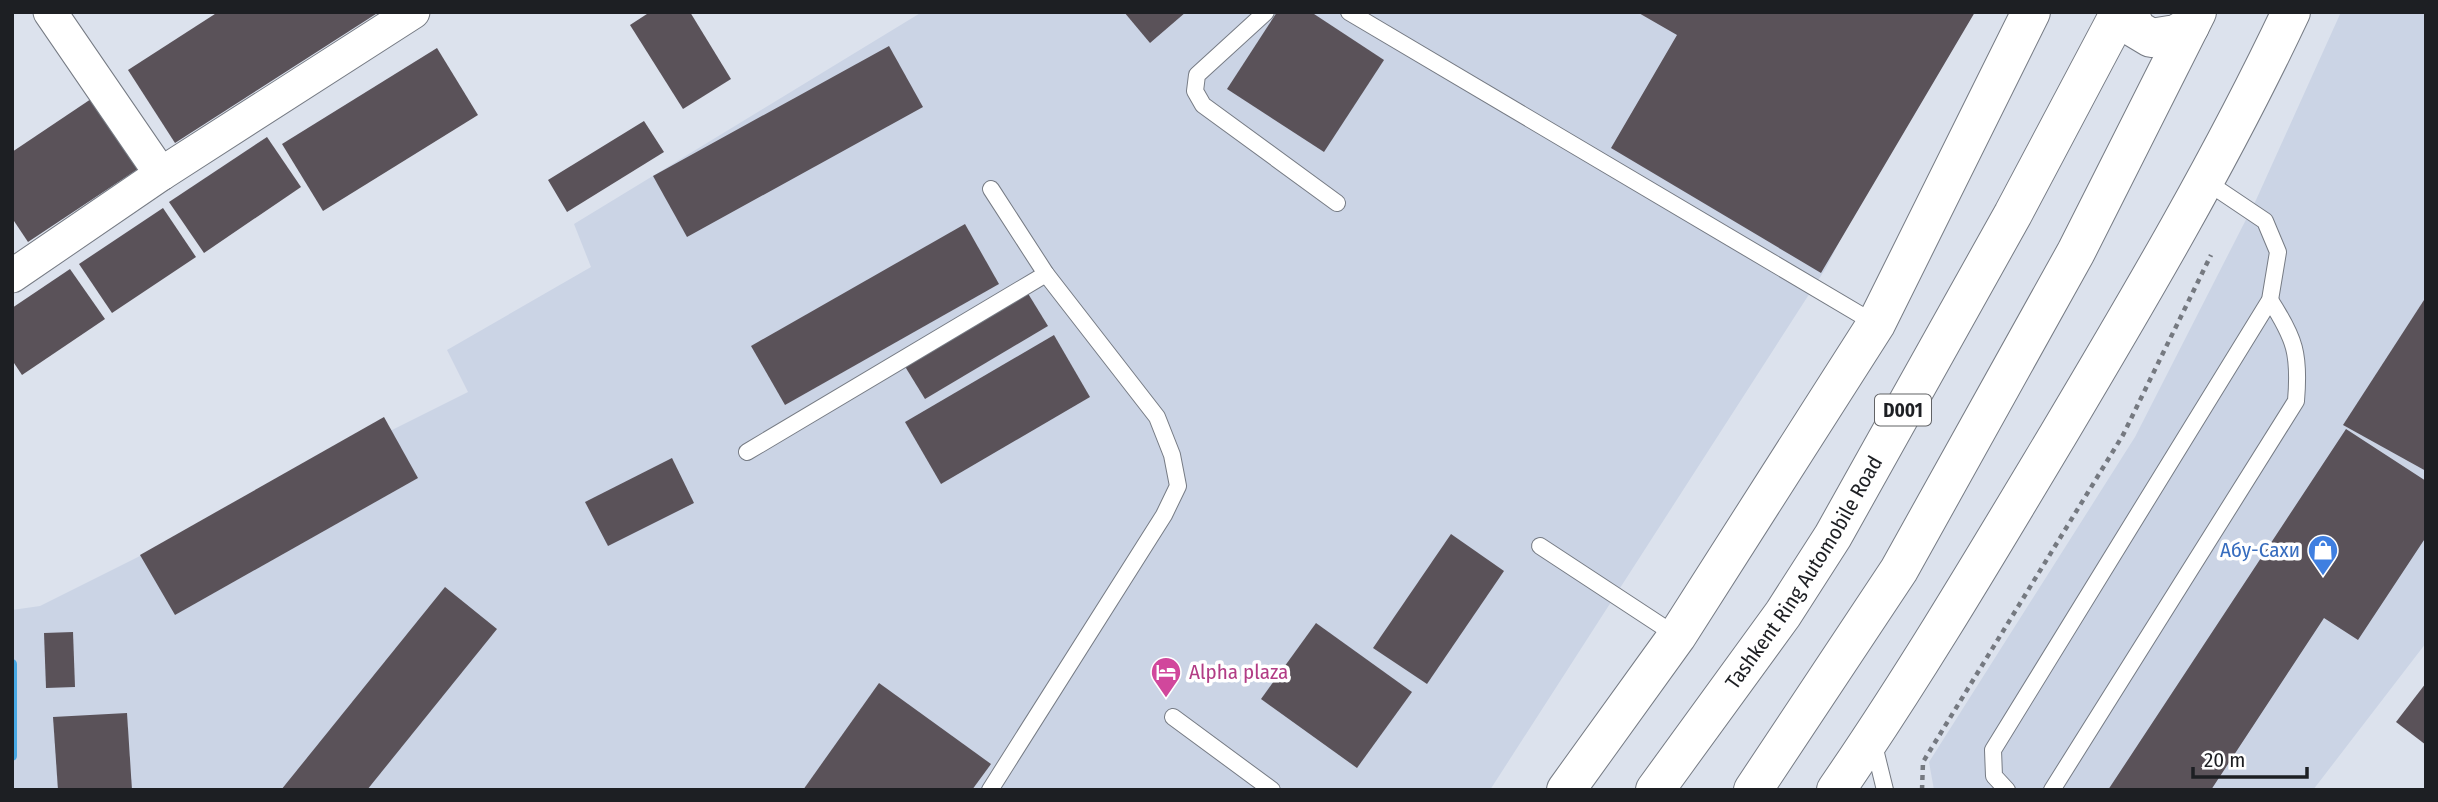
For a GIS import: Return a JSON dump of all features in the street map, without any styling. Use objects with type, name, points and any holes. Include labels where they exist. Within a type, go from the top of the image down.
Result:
[{"type":"main road","points":[[1566,790],[1677,636],[1875,324],[2031,12]]},
{"type":"main road","name":"Tashkent Ring Automobile Road","points":[[1655,790],[1783,614],[1833,536],[2013,214],[2120,12]]},
{"type":"main road","points":[[2129,12],[2136,29],[2151,38],[2176,34],[2193,19]]},
{"type":"main road","points":[[1836,790],[1890,714],[2064,425],[2249,100],[2291,12]]},
{"type":"main road","points":[[1753,790],[1899,570],[2076,253],[2193,19]]},
{"type":"street","points":[[50,12],[161,174]]},
{"type":"street","points":[[12,276],[161,174],[413,12]]},
{"type":"lane","points":[[1266,12],[1197,75],[1195,90],[1203,106],[1336,203]]},
{"type":"lane","points":[[1349,12],[1875,324]]},
{"type":"lane","points":[[2007,790],[1994,776],[1993,750],[2270,300],[2278,252],[2265,221],[2204,180]]},
{"type":"lane","points":[[990,790],[1164,514],[1178,486],[1172,455],[1157,417],[1046,274],[991,189]]},
{"type":"lane","points":[[747,452],[1046,274]]},
{"type":"lane","points":[[2052,790],[2296,401],[2298,373],[2291,333],[2270,300]]},
{"type":"lane","points":[[1540,546],[1677,636]]},
{"type":"lane","points":[[1173,717],[1272,790]]},
{"type":"lane","points":[[1872,737],[1885,790]]},
{"type":"path","points":[[1922,790],[1923,762],[2123,435]]},
{"type":"shaded area","points":[[922,12],[1955,12],[1826,268],[1490,790],[12,790],[12,610],[40,606],[468,392],[447,350],[591,267],[574,224]]},
{"type":"shaded area","points":[[2341,12],[2426,12],[2426,643],[2313,790],[1934,790],[1929,762],[2135,437],[2256,200]]},
{"type":"building","points":[[218,12],[379,12],[175,143],[128,70]]},
{"type":"building","points":[[650,12],[690,12],[731,79],[683,109],[630,25]]},
{"type":"building","points":[[1124,12],[1186,12],[1150,43]]},
{"type":"building","points":[[1277,12],[1311,12],[1384,60],[1324,152],[1227,89]]},
{"type":"building","points":[[1637,12],[1975,12],[1821,273],[1611,148],[1677,35]]},
{"type":"building","points":[[889,46],[923,107],[687,237],[653,176]]},
{"type":"building","points":[[437,48],[478,115],[323,211],[282,144]]},
{"type":"building","points":[[91,99],[138,169],[28,242],[12,218],[12,152]]},
{"type":"building","points":[[644,121],[664,152],[567,212],[548,180]]},
{"type":"building","points":[[267,137],[301,187],[204,253],[169,202]]},
{"type":"building","points":[[163,208],[196,257],[112,313],[79,264]]},
{"type":"building","points":[[965,224],[999,284],[785,405],[751,346]]},
{"type":"building","points":[[70,269],[105,319],[22,375],[12,360],[12,308]]},
{"type":"building","points":[[1024,287],[1048,326],[925,399],[901,360]]},
{"type":"building","points":[[2424,300],[2426,302],[2426,471],[2343,425]]},
{"type":"building","points":[[1054,335],[1090,397],[941,484],[905,422]]},
{"type":"building","points":[[384,417],[418,478],[175,615],[140,555]]},
{"type":"building","name":"Абу-Сахи","points":[[2346,429],[2426,481],[2426,537],[2358,640],[2324,618],[2211,790],[2108,790]]},
{"type":"building","points":[[672,458],[694,503],[608,546],[585,502]]},
{"type":"building","points":[[1451,534],[1504,571],[1427,684],[1373,648]]},
{"type":"building","points":[[445,587],[497,629],[367,790],[281,790]]},
{"type":"building","points":[[1316,623],[1412,692],[1357,768],[1261,699]]},
{"type":"building","points":[[73,632],[75,687],[46,688],[44,633]]},
{"type":"building","points":[[879,683],[991,764],[972,790],[803,790]]},
{"type":"building","points":[[2426,683],[2426,745],[2396,722]]},
{"type":"building","points":[[127,713],[132,790],[58,790],[53,717]]},
{"type":"waterway","points":[[12,664],[12,756]]},
{"type":"place","name":"Абу-Сахи","points":[[2323,577]]},
{"type":"place","name":"Alpha plaza","points":[[1166,699]]}]
